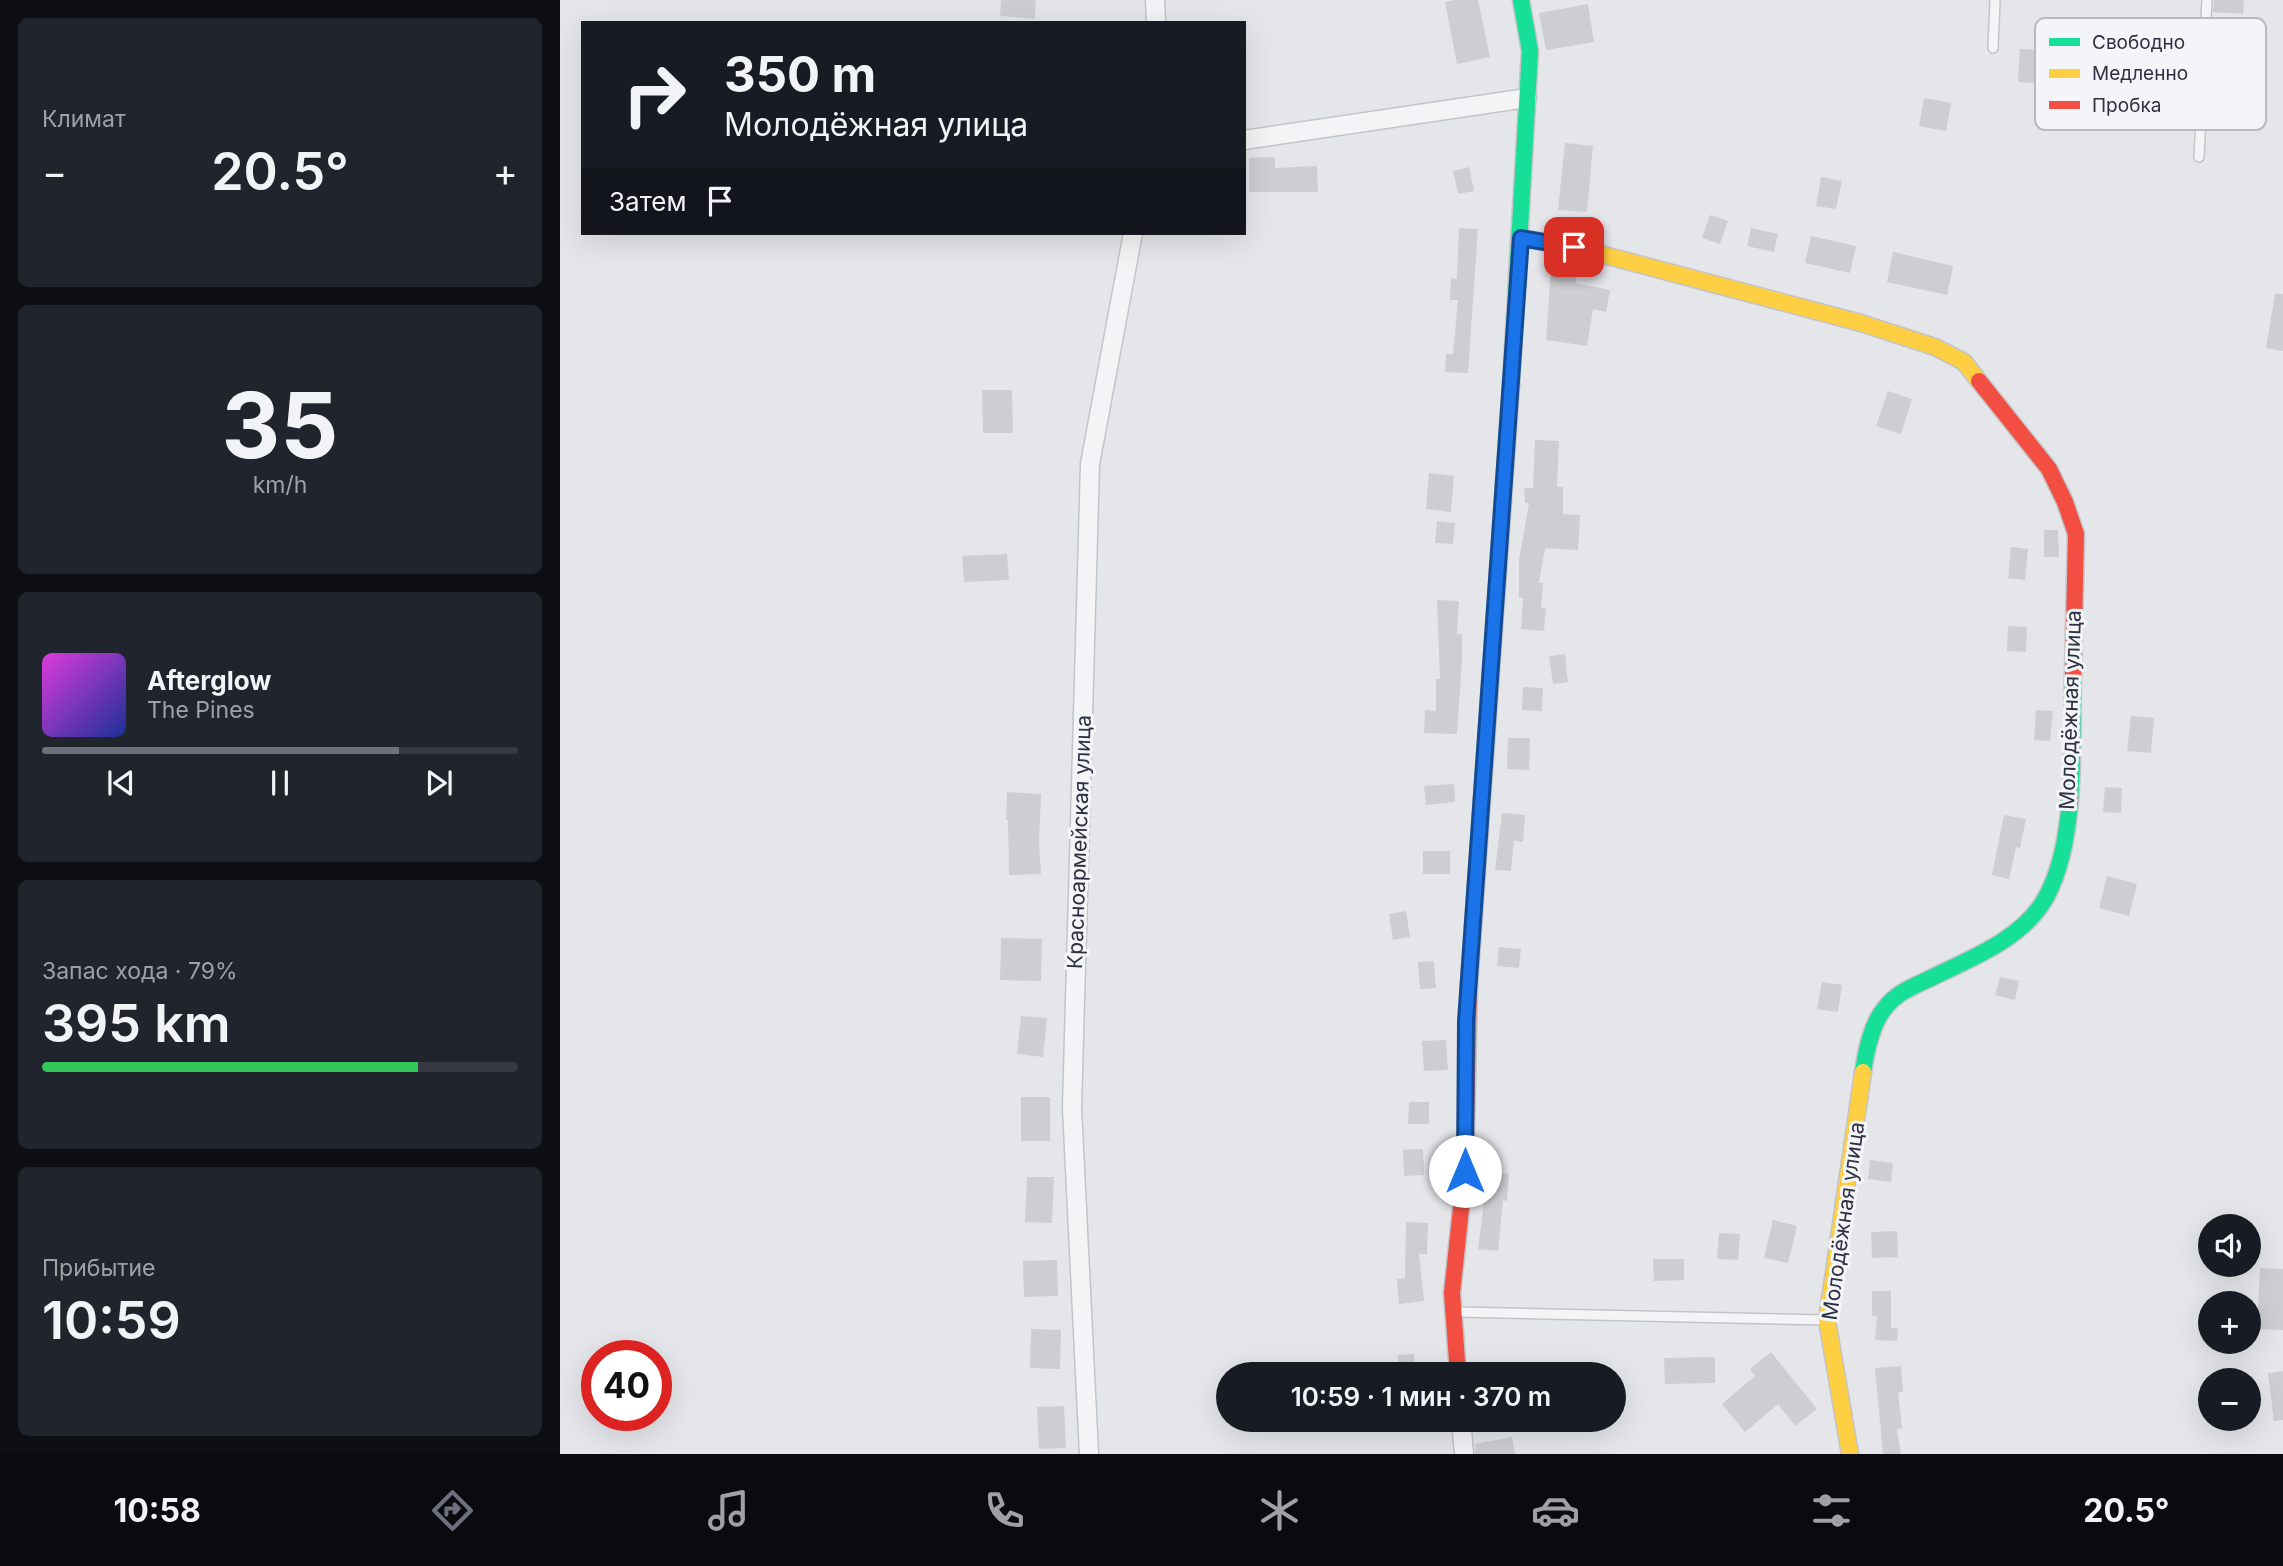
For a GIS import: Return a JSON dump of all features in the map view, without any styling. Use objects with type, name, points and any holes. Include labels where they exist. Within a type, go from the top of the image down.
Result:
[{"type":"street","points":[[1155,0],[1156,21]]},
{"type":"street","points":[[1457,1362],[1452,1293],[1465,1171],[1466,1021],[1521,238],[1530,51],[1521,0]]},
{"type":"street","points":[[1246,140],[1527,98]]},
{"type":"street","name":"Красноармейская улица","points":[[1089,1454],[1072,1108],[1090,464],[1133,235]]},
{"type":"street","name":"Молодёжная улица","points":[[1521,238],[1574,247],[1861,323],[1935,347],[1964,362],[2049,469],[2065,502],[2076,534],[2070,792],[2061,862],[2042,904],[2019,929],[1980,954],[1900,993],[1883,1009],[1872,1033],[1864,1067],[1827,1320],[1850,1454]]},
{"type":"street","points":[[1462,1432],[1464,1454]]},
{"type":"lane","points":[[1993,48],[1995,0]]},
{"type":"lane","points":[[2206,18],[2207,0]]},
{"type":"lane","points":[[2199,157],[2200,130]]},
{"type":"lane","points":[[1454,1312],[1827,1320]]},
{"type":"building","points":[[1001,0],[1036,0],[1035,19],[1000,16]]},
{"type":"building","points":[[1478,0],[1490,57],[1457,64],[1445,2]]},
{"type":"building","points":[[2214,0],[2244,0],[2243,14],[2213,12]]},
{"type":"building","points":[[1588,4],[1594,42],[1546,50],[1539,13]]},
{"type":"building","points":[[2020,49],[2035,50],[2035,83],[2018,82]]},
{"type":"building","points":[[1924,98],[1951,103],[1946,131],[1919,126]]},
{"type":"building","points":[[1565,143],[1593,146],[1587,212],[1558,210]]},
{"type":"building","points":[[1275,157],[1275,168],[1317,166],[1318,192],[1249,192],[1249,158]]},
{"type":"building","points":[[1469,167],[1474,191],[1458,194],[1453,171]]},
{"type":"building","points":[[1821,177],[1842,181],[1836,209],[1816,206]]},
{"type":"building","points":[[1710,215],[1728,221],[1720,244],[1702,238]]},
{"type":"building","points":[[1459,228],[1478,229],[1468,373],[1445,372],[1446,354],[1453,354],[1458,300],[1450,300],[1451,278],[1457,279]]},
{"type":"building","points":[[1751,228],[1778,234],[1774,252],[1747,246]]},
{"type":"building","points":[[1811,236],[1856,246],[1850,273],[1805,263]]},
{"type":"building","points":[[1893,252],[1953,266],[1947,295],[1887,282]]},
{"type":"building","points":[[1551,268],[1577,271],[1576,283],[1610,290],[1606,312],[1593,309],[1587,346],[1546,340]]},
{"type":"building","points":[[2275,294],[2283,294],[2283,351],[2266,348]]},
{"type":"building","points":[[982,390],[1012,390],[1013,433],[983,433]]},
{"type":"building","points":[[1888,391],[1912,399],[1901,434],[1876,426]]},
{"type":"building","points":[[1535,440],[1559,441],[1557,487],[1563,487],[1563,514],[1580,515],[1578,550],[1545,548],[1539,583],[1543,583],[1541,608],[1546,608],[1544,631],[1521,629],[1523,598],[1519,598],[1519,560],[1529,503],[1525,503],[1524,488],[1533,488]]},
{"type":"building","points":[[1429,473],[1454,476],[1451,512],[1426,509]]},
{"type":"building","points":[[1437,521],[1455,523],[1453,544],[1435,543]]},
{"type":"building","points":[[2044,530],[2058,530],[2059,557],[2044,557]]},
{"type":"building","points":[[2011,547],[2028,549],[2025,580],[2008,578]]},
{"type":"building","points":[[1007,554],[1009,580],[964,582],[962,556]]},
{"type":"building","points":[[1437,600],[1459,601],[1457,634],[1462,634],[1462,661],[1457,734],[1424,733],[1425,710],[1436,711],[1436,679],[1440,679]]},
{"type":"building","points":[[2008,626],[2027,627],[2026,652],[2007,651]]},
{"type":"building","points":[[1565,654],[1568,682],[1553,684],[1549,656]]},
{"type":"building","points":[[1523,687],[1543,688],[1542,711],[1522,710]]},
{"type":"building","points":[[2036,710],[2053,711],[2050,741],[2034,740]]},
{"type":"building","points":[[2131,716],[2154,718],[2151,753],[2127,751]]},
{"type":"building","points":[[1508,738],[1530,738],[1529,770],[1507,769]]},
{"type":"building","points":[[1454,784],[1455,802],[1426,805],[1424,786]]},
{"type":"building","points":[[2105,787],[2122,788],[2121,813],[2103,812]]},
{"type":"building","points":[[1007,792],[1041,794],[1041,874],[1009,875]]},
{"type":"building","points":[[1502,813],[1525,815],[1523,842],[1514,841],[1511,871],[1495,870]]},
{"type":"building","points":[[2004,815],[2026,819],[2020,848],[2016,847],[2009,879],[1992,875]]},
{"type":"building","points":[[1423,851],[1450,851],[1450,874],[1423,874]]},
{"type":"building","points":[[2107,876],[2137,884],[2129,916],[2099,908]]},
{"type":"building","points":[[1406,911],[1410,937],[1393,940],[1389,914]]},
{"type":"building","points":[[1001,938],[1042,939],[1041,981],[1000,980]]},
{"type":"building","points":[[1499,947],[1521,949],[1519,968],[1497,966]]},
{"type":"building","points":[[1434,961],[1436,988],[1420,989],[1418,962]]},
{"type":"building","points":[[2000,977],[2019,981],[2015,1000],[1995,995]]},
{"type":"building","points":[[1822,982],[1842,985],[1838,1012],[1817,1009]]},
{"type":"building","points":[[1021,1016],[1047,1018],[1043,1057],[1017,1054]]},
{"type":"building","points":[[1446,1040],[1448,1070],[1424,1071],[1422,1041]]},
{"type":"building","points":[[1021,1097],[1050,1097],[1050,1141],[1021,1141]]},
{"type":"building","points":[[1409,1102],[1429,1102],[1429,1124],[1408,1124]]},
{"type":"building","points":[[1423,1149],[1424,1175],[1404,1176],[1403,1150]]},
{"type":"building","points":[[1870,1160],[1893,1163],[1891,1182],[1868,1179]]},
{"type":"building","points":[[1488,1172],[1509,1174],[1507,1201],[1503,1200],[1498,1251],[1478,1249]]},
{"type":"building","points":[[1027,1177],[1054,1177],[1052,1223],[1025,1222]]},
{"type":"building","points":[[1773,1220],[1797,1226],[1788,1263],[1764,1258]]},
{"type":"building","points":[[1406,1222],[1428,1223],[1427,1254],[1419,1254],[1424,1301],[1399,1304],[1397,1279],[1405,1278]]},
{"type":"building","points":[[1897,1231],[1898,1257],[1872,1258],[1871,1232]]},
{"type":"building","points":[[1719,1233],[1740,1234],[1738,1260],[1717,1259]]},
{"type":"building","points":[[1653,1259],[1684,1259],[1684,1280],[1654,1281]]},
{"type":"building","points":[[1057,1260],[1058,1296],[1024,1297],[1023,1261]]},
{"type":"building","points":[[2261,1268],[2283,1269],[2283,1330],[2261,1329],[2261,1291],[2259,1291]]},
{"type":"building","points":[[1872,1291],[1891,1291],[1891,1328],[1898,1328],[1897,1341],[1875,1340],[1877,1316],[1872,1316]]},
{"type":"building","points":[[1031,1329],[1061,1330],[1060,1369],[1030,1368]]},
{"type":"building","points":[[1771,1352],[1817,1409],[1795,1426],[1778,1404],[1745,1432],[1722,1404],[1755,1376],[1750,1369]]},
{"type":"building","points":[[1414,1354],[1414,1362],[1398,1362],[1398,1355]]},
{"type":"building","points":[[1715,1357],[1715,1383],[1665,1384],[1664,1358]]},
{"type":"building","points":[[1901,1366],[1903,1392],[1898,1392],[1902,1428],[1897,1429],[1901,1454],[1883,1454],[1875,1368]]},
{"type":"building","points":[[2283,1371],[2283,1420],[2274,1421],[2268,1373]]},
{"type":"building","points":[[1064,1406],[1066,1448],[1039,1449],[1037,1407]]},
{"type":"building","points":[[1512,1437],[1515,1454],[1475,1454],[1475,1444]]},
{"type":"traffic: fast","points":[[1511,385],[1530,51],[1521,0]]},
{"type":"traffic: fast","points":[[1863,1072],[1876,1022],[1894,998],[2006,939],[2020,929],[2042,904],[2054,881],[2068,824],[2073,675]]},
{"type":"traffic: slow","points":[[1521,238],[1574,247],[1861,323],[1935,347],[1964,362],[1979,381]]},
{"type":"traffic: slow","points":[[1469,985],[1511,385]]},
{"type":"traffic: slow","points":[[1850,1454],[1827,1320],[1863,1072]]},
{"type":"traffic: jam","points":[[1979,381],[2049,469],[2065,502],[2076,534],[2073,675]]},
{"type":"traffic: jam","points":[[1457,1362],[1452,1293],[1465,1171],[1469,985]]},
{"type":"route","points":[[1465,1171],[1466,1021],[1521,238],[1574,247]]}]
